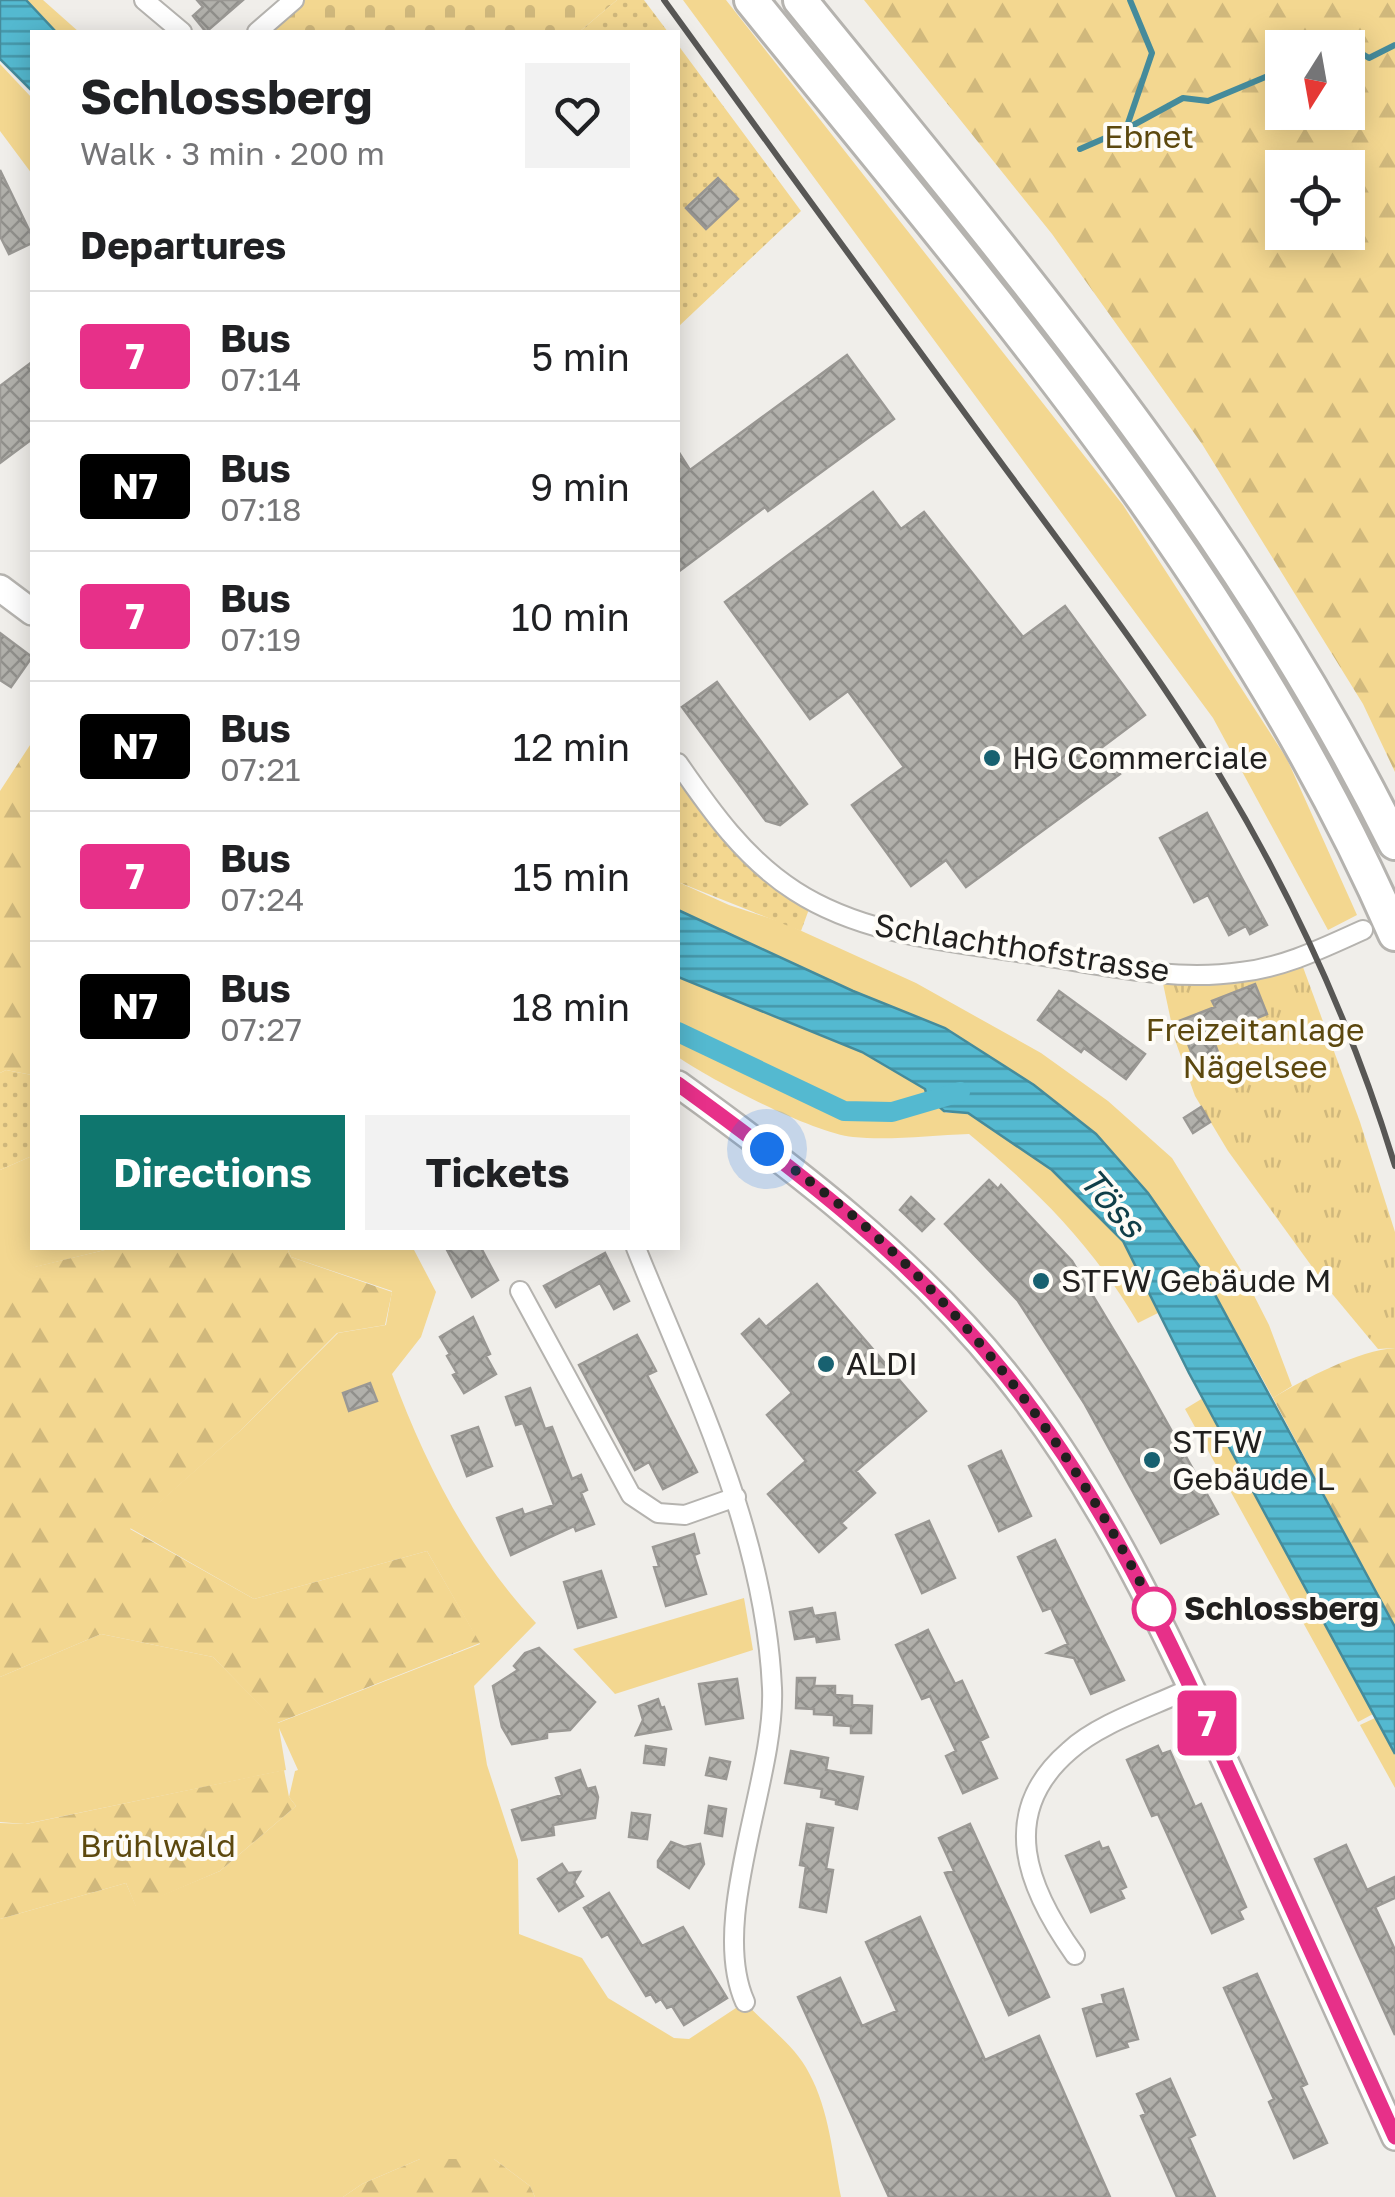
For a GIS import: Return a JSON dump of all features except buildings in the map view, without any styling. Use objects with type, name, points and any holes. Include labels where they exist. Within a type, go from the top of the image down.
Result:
[{"type":"highway","points":[[752,0],[1032,346],[1170,534],[1286,716],[1338,812],[1379,932]]},
{"type":"highway","points":[[800,0],[1039,294],[1171,468],[1303,671],[1395,843]]},
{"type":"main road","points":[[0,588],[30,610]]},
{"type":"main road","points":[[680,1085],[824,1192],[880,1240],[1006,1374],[1096,1502],[1191,1688],[1395,2136]]},
{"type":"street","points":[[144,0],[180,30]]},
{"type":"street","points":[[259,30],[294,0]]},
{"type":"street","name":"Schlachthofstrasse","points":[[680,766],[732,838],[772,874],[796,892],[879,928],[1124,968],[1199,975],[1271,967],[1379,932]]},
{"type":"street","points":[[637,1250],[736,1497],[769,1646],[772,1694],[732,1964],[745,2002]]},
{"type":"street","points":[[520,1291],[631,1495],[658,1513],[685,1514],[736,1497]]},
{"type":"street","points":[[1075,1955],[1052,1923],[1030,1877],[1024,1844],[1028,1818],[1042,1779],[1068,1750],[1086,1738],[1191,1688]]},
{"type":"green space","points":[[26,0],[43,0],[77,30],[54,30]]},
{"type":"green space","points":[[294,0],[617,0],[581,30],[259,30]]},
{"type":"green space","points":[[617,0],[644,0],[666,30],[581,30]]},
{"type":"green space","points":[[683,0],[726,0],[1123,505],[1287,759],[1357,915],[1328,930],[1213,718]]},
{"type":"green space","name":"Ebnet","points":[[864,0],[1395,0],[1395,772],[1363,704],[1202,444],[1052,234]]},
{"type":"green space","points":[[680,48],[801,211],[680,325]]},
{"type":"green space","points":[[0,64],[30,96],[30,171],[0,131]]},
{"type":"green space","points":[[30,745],[30,1075],[6,1070],[0,1073],[0,791]]},
{"type":"green space","points":[[680,766],[704,801],[812,901],[801,931],[680,883]]},
{"type":"green space","points":[[680,883],[784,923],[916,983],[1041,1053],[1108,1101],[1172,1158],[1241,1270],[1269,1325],[1292,1386],[1273,1398],[1250,1356],[1096,1134],[1034,1085],[945,1028],[853,991],[680,911]]},
{"type":"green space","name":"Freizeitanlage Nägelsee","points":[[1300,959],[1360,1122],[1395,1232],[1395,1348],[1378,1349],[1329,1290],[1228,1151],[1195,1096],[1175,1040],[1161,974]]},
{"type":"green space","points":[[680,978],[862,1052],[926,1090],[925,1095],[946,1113],[968,1113],[1051,1170],[1123,1240],[1158,1313],[1138,1323],[1063,1221],[969,1134],[853,1137],[813,1126],[714,1079],[680,1058]]},
{"type":"green space","points":[[6,1070],[30,1075],[30,1157],[0,1170],[0,1073]]},
{"type":"green space","points":[[30,1157],[30,1250],[105,1250],[35,1267],[0,1287],[0,1170]]},
{"type":"green space","points":[[105,1250],[288,1250],[291,1257],[392,1292],[385,1325],[337,1333],[241,1430],[130,1529],[254,1599],[427,1551],[480,1643],[277,1723],[213,1657],[101,1634],[0,1677],[0,1286],[34,1267]]},
{"type":"green space","points":[[288,1250],[414,1250],[436,1292],[421,1337],[392,1374],[452,1506],[491,1567],[536,1623],[474,1686],[487,1765],[518,1860],[519,1934],[582,1958],[608,1998],[674,2038],[689,2039],[745,2002],[788,2044],[816,2087],[841,2197],[535,2197],[530,2186],[494,2159],[420,2159],[362,2184],[343,2197],[0,2197],[0,1919],[126,1883],[136,1906],[220,1871],[296,1806],[289,1797],[298,1770],[279,1728],[286,1770],[25,1824],[0,1822],[0,1677],[101,1634],[213,1657],[278,1723],[480,1644],[427,1551],[254,1599],[130,1528],[241,1430],[338,1333],[386,1325],[392,1291],[291,1257]]},
{"type":"green space","points":[[1395,1348],[1395,1627],[1273,1398],[1349,1360]]},
{"type":"green space","points":[[1203,1398],[1373,1714],[1358,1722],[1185,1409]]},
{"type":"green space","points":[[744,1598],[753,1650],[615,1694],[573,1649]]},
{"type":"green space","points":[[1375,1718],[1395,1755],[1395,1788],[1360,1725]]},
{"type":"green space","name":"Brühlwald","points":[[284,1770],[289,1797],[296,1806],[220,1871],[136,1907],[126,1883],[0,1919],[0,1823],[26,1824]]},
{"type":"green space","points":[[420,2159],[494,2159],[530,2186],[535,2197],[343,2197],[362,2184]]},
{"type":"water","points":[[0,0],[26,0],[54,30],[30,30],[30,89],[0,59]]},
{"type":"water","name":"Töss","points":[[680,911],[853,991],[945,1028],[1034,1085],[1096,1134],[1148,1193],[1201,1269],[1395,1627],[1395,1754],[1189,1373],[1123,1241],[1052,1170],[968,1113],[944,1111],[927,1096],[925,1089],[862,1052],[680,978]]},
{"type":"waterway","points":[[1080,149],[1126,129],[1152,53],[1130,0]]},
{"type":"waterway","points":[[1365,56],[1369,58],[1395,45]]},
{"type":"waterway","points":[[1128,128],[1183,98],[1208,101],[1265,77]]},
{"type":"waterway","points":[[680,1033],[844,1111],[892,1112],[960,1092]]},
{"type":"railway","points":[[664,0],[1103,601],[1191,730],[1272,867],[1319,964],[1360,1064],[1395,1166]]},
{"type":"bus line","name":"7","points":[[680,1085],[824,1192],[880,1240],[961,1322],[1006,1374],[1052,1437],[1096,1502],[1154,1609],[1395,2137]]},
{"type":"place","name":"HG Commerciale","points":[[992,758]]},
{"type":"place","name":"STFW Gebäude M","points":[[1041,1281]]},
{"type":"place","name":"ALDI","points":[[826,1364]]},
{"type":"place","name":"STFW Gebäude L","points":[[1152,1460]]},
{"type":"place","name":"Schlossberg","points":[[1154,1609]]},
{"type":"route","points":[[767,1149],[880,1240],[1006,1374],[1096,1502],[1154,1609]]}]
